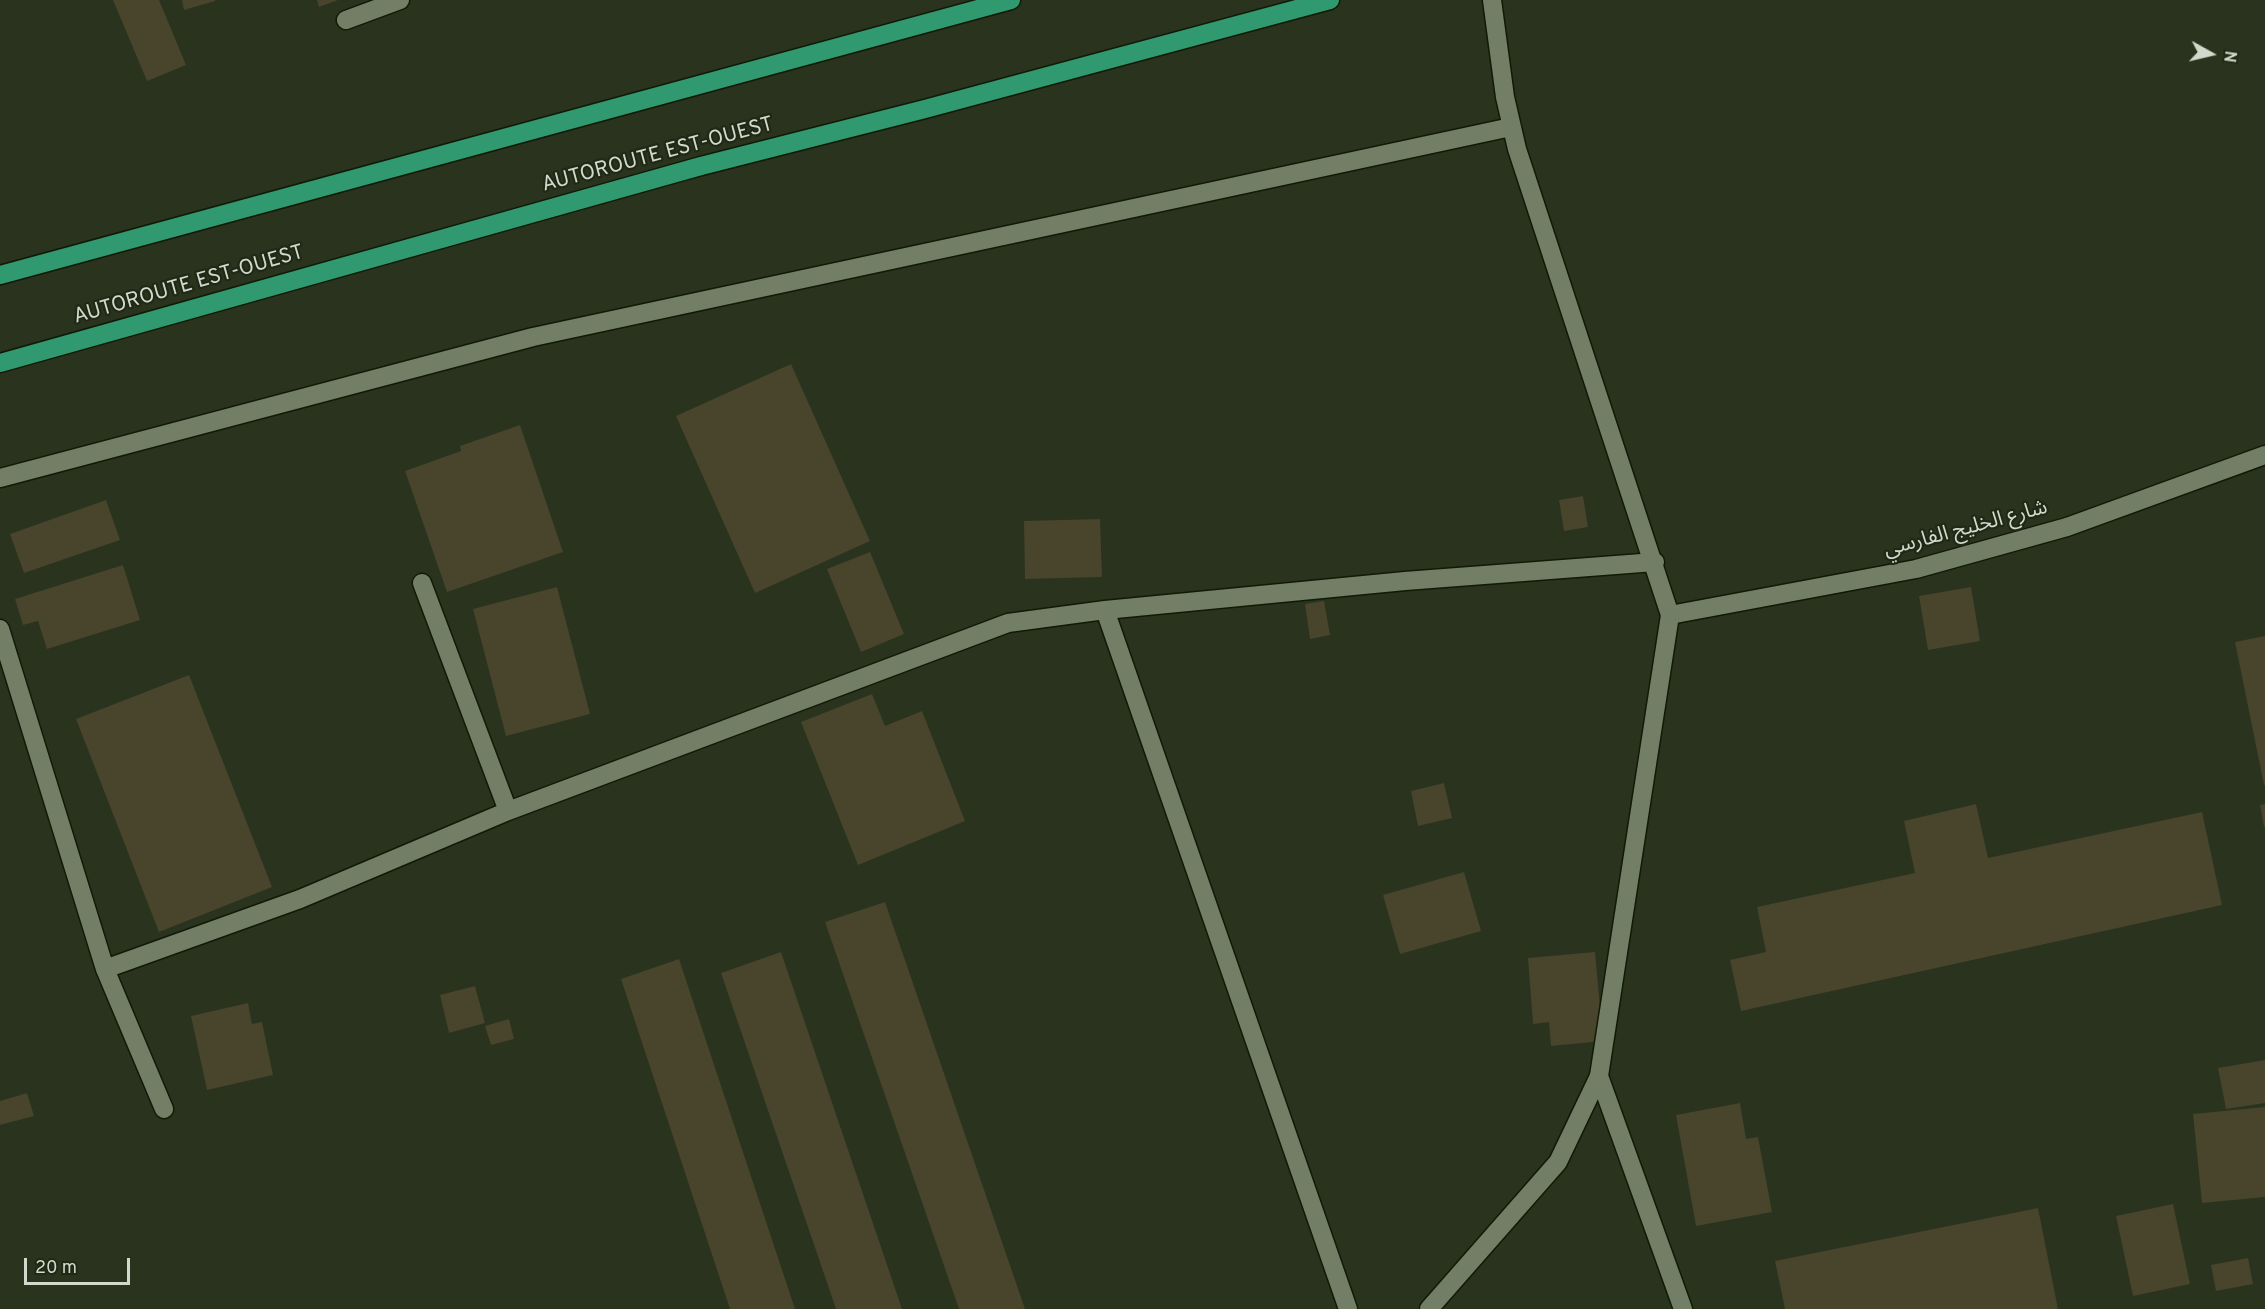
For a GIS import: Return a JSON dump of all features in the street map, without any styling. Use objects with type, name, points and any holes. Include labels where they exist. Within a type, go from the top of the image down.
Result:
[{"type":"highway","points":[[0,275],[1011,0]]},
{"type":"highway","name":"AUTOROUTE EST-OUEST","points":[[0,363],[701,166],[925,109],[1330,0]]},
{"type":"street","points":[[346,20],[400,0]]},
{"type":"street","points":[[1429,1309],[1558,1162],[1599,1076],[1670,615],[1511,127],[1492,0]]},
{"type":"street","points":[[0,478],[533,337],[1511,127]]},
{"type":"street","name":"شارع الخليج الفارسي","points":[[1670,615],[1916,569],[2067,527],[2265,455]]},
{"type":"street","points":[[105,969],[300,899],[508,811],[1008,623],[1105,610],[1405,581],[1654,562]]},
{"type":"street","points":[[422,583],[508,811]]},
{"type":"street","points":[[1105,610],[1348,1309]]},
{"type":"street","points":[[0,629],[105,969],[164,1109]]},
{"type":"street","points":[[1599,1076],[1683,1309]]},
{"type":"building","points":[[113,0],[159,0],[186,65],[147,81]]},
{"type":"building","points":[[182,0],[215,0],[215,1],[184,10]]},
{"type":"building","points":[[317,0],[338,0],[319,7]]},
{"type":"building","points":[[791,364],[870,541],[755,593],[676,416]]},
{"type":"building","points":[[520,425],[563,552],[447,592],[405,471],[461,451],[460,446]]},
{"type":"building","points":[[1583,496],[1588,527],[1564,531],[1559,500]]},
{"type":"building","points":[[106,500],[120,540],[24,573],[10,534]]},
{"type":"building","points":[[1100,519],[1102,577],[1025,579],[1024,521]]},
{"type":"building","points":[[870,552],[904,634],[861,652],[827,569]]},
{"type":"building","points":[[123,565],[140,620],[47,649],[38,621],[23,625],[15,599]]},
{"type":"building","points":[[557,587],[590,714],[506,736],[473,609]]},
{"type":"building","points":[[1971,587],[1980,641],[1928,650],[1919,596]]},
{"type":"building","points":[[1324,601],[1330,635],[1310,639],[1305,604]]},
{"type":"building","points":[[2265,636],[2265,785],[2264,785],[2235,642]]},
{"type":"building","points":[[189,675],[272,887],[159,932],[76,719]]},
{"type":"building","points":[[872,694],[885,726],[922,711],[965,821],[858,865],[801,722]]},
{"type":"building","points":[[1444,783],[1452,818],[1418,826],[1411,791]]},
{"type":"building","points":[[1976,804],[1988,858],[2202,812],[2222,905],[1741,1011],[1730,960],[1766,952],[1757,907],[1915,873],[1904,821]]},
{"type":"building","points":[[2265,804],[2265,827],[2264,827],[2260,805]]},
{"type":"building","points":[[1464,872],[1481,931],[1400,954],[1383,895]]},
{"type":"building","points":[[885,902],[1025,1309],[959,1309],[825,922]]},
{"type":"building","points":[[781,952],[902,1309],[836,1309],[721,973]]},
{"type":"building","points":[[1595,952],[1603,1041],[1551,1046],[1549,1022],[1533,1024],[1528,958]]},
{"type":"building","points":[[679,959],[795,1309],[730,1309],[621,979]]},
{"type":"building","points":[[475,986],[485,1023],[449,1033],[440,995]]},
{"type":"building","points":[[248,1003],[252,1024],[262,1022],[273,1075],[207,1090],[191,1016]]},
{"type":"building","points":[[509,1019],[514,1039],[491,1045],[485,1026]]},
{"type":"building","points":[[2265,1060],[2265,1103],[2226,1109],[2218,1068]]},
{"type":"building","points":[[27,1093],[34,1116],[0,1125],[0,1101]]},
{"type":"building","points":[[1740,1103],[1746,1139],[1758,1137],[1772,1212],[1696,1226],[1676,1115]]},
{"type":"building","points":[[2265,1107],[2265,1197],[2202,1203],[2193,1114]]},
{"type":"building","points":[[2173,1204],[2190,1284],[2133,1296],[2116,1216]]},
{"type":"building","points":[[2038,1208],[2058,1309],[1785,1309],[1775,1261]]},
{"type":"building","points":[[2248,1258],[2253,1284],[2216,1291],[2211,1265]]}]
